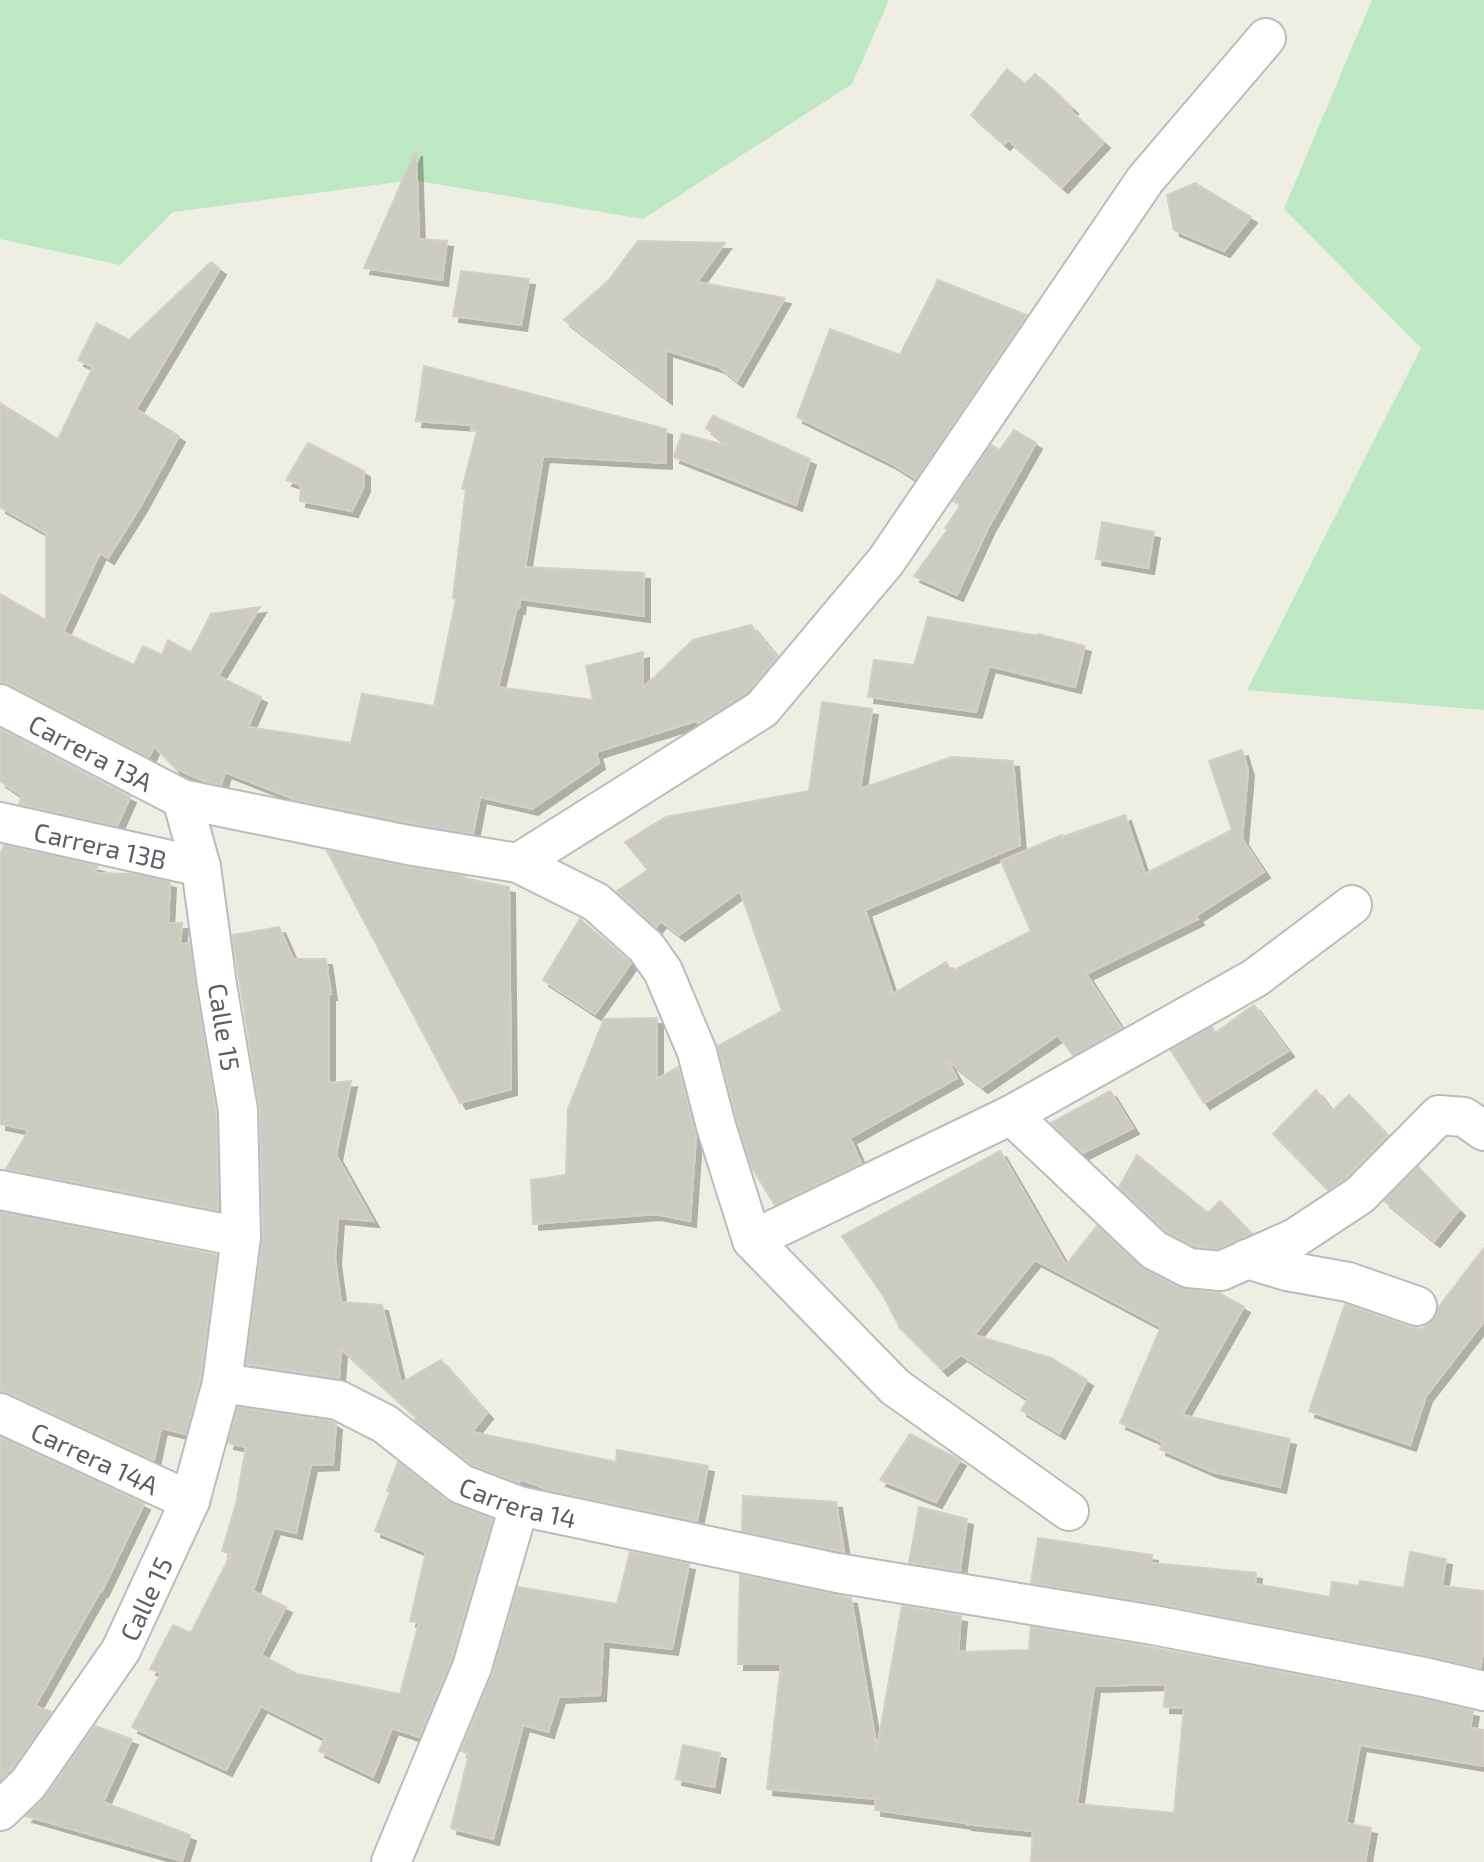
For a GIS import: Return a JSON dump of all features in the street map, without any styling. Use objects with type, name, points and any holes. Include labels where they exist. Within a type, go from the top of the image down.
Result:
[{"type":"street","points":[[518,863],[762,709],[886,561],[1145,180],[1266,38]]},
{"type":"street","name":"Carrera 13A","points":[[0,704],[182,799]]},
{"type":"street","points":[[182,799],[408,845],[518,863],[596,902],[646,947],[663,971],[697,1052],[716,1126],[752,1240],[895,1387],[1069,1511]]},
{"type":"street","name":"Calle 15","points":[[0,1811],[28,1784],[121,1650],[190,1501],[222,1383],[241,1237],[238,1110],[201,867],[182,799]]},
{"type":"street","name":"Carrera 13B","points":[[0,822],[201,867]]},
{"type":"street","points":[[752,1240],[1011,1115],[1255,978],[1352,905]]},
{"type":"street","points":[[1011,1115],[1154,1250],[1189,1268],[1221,1271],[1295,1238],[1360,1195],[1439,1115],[1464,1117],[1484,1131]]},
{"type":"street","points":[[0,1190],[241,1237]]},
{"type":"street","points":[[1247,1259],[1287,1271],[1348,1282],[1417,1306]]},
{"type":"street","name":"Carrera 14","points":[[222,1383],[338,1400],[384,1423],[461,1484],[519,1506],[837,1573],[1153,1625],[1484,1691]]},
{"type":"street","name":"Carrera 14A","points":[[0,1413],[190,1501]]},
{"type":"street","points":[[391,1862],[472,1667],[519,1506]]},
{"type":"green space","points":[[0,0],[889,0],[852,84],[643,219],[413,180],[173,212],[120,265],[0,239]]},
{"type":"green space","points":[[1372,0],[1484,0],[1484,710],[1247,690],[1421,348],[1284,209]]},
{"type":"building","points":[[1007,69],[1025,84],[1035,74],[1104,142],[1062,187],[1008,140],[1004,144],[971,115]]},
{"type":"building","points":[[416,150],[419,239],[447,241],[442,280],[364,268]]},
{"type":"building","points":[[1195,183],[1251,217],[1224,251],[1174,230],[1167,195]]},
{"type":"building","points":[[638,241],[725,243],[697,282],[785,298],[737,381],[719,367],[666,350],[666,398],[564,320],[609,280]]},
{"type":"building","points":[[211,262],[220,269],[136,409],[179,436],[108,558],[100,553],[63,632],[134,665],[143,646],[162,655],[168,640],[191,653],[211,614],[260,607],[218,676],[261,697],[248,727],[351,743],[362,694],[434,706],[456,599],[453,598],[466,489],[462,489],[477,431],[471,430],[472,425],[416,421],[424,366],[666,429],[666,463],[543,456],[525,567],[644,573],[644,616],[520,599],[498,687],[593,700],[586,666],[643,652],[643,688],[693,640],[751,625],[777,657],[747,692],[698,723],[696,721],[596,752],[599,763],[532,809],[480,797],[473,834],[294,799],[225,772],[221,785],[207,782],[176,769],[154,746],[149,757],[0,682],[0,594],[46,620],[46,533],[0,507],[0,403],[58,439],[93,367],[78,360],[97,323],[129,340]]},
{"type":"building","points":[[461,271],[529,279],[521,325],[453,316]]},
{"type":"building","points":[[938,280],[1027,315],[916,479],[889,462],[797,417],[830,329],[900,355]]},
{"type":"building","points":[[713,416],[810,459],[796,505],[674,457],[682,434],[729,446],[706,428]]},
{"type":"building","points":[[1014,430],[1036,443],[988,528],[957,595],[914,576],[948,529],[945,528],[961,505],[953,501],[991,445],[1000,450]]},
{"type":"building","points":[[308,443],[364,471],[364,486],[352,511],[300,501],[301,485],[286,480]]},
{"type":"building","points":[[1102,522],[1154,532],[1148,568],[1096,559]]},
{"type":"building","points":[[928,617],[1038,634],[1085,646],[1075,687],[989,666],[976,712],[868,697],[874,660],[914,665]]},
{"type":"building","points":[[822,702],[872,709],[860,789],[952,757],[1013,761],[1020,845],[865,910],[893,994],[946,962],[952,971],[1031,931],[1001,861],[1062,835],[1125,815],[1145,874],[1232,830],[1209,761],[1242,750],[1248,770],[1242,839],[1264,872],[1196,916],[1198,919],[1086,974],[1121,1028],[1073,1055],[1058,1035],[982,1087],[947,1060],[957,1078],[850,1138],[861,1163],[775,1205],[752,1168],[718,1046],[782,1011],[740,891],[679,935],[661,921],[656,927],[617,891],[648,870],[625,842],[666,817],[809,791]]},
{"type":"building","points":[[0,729],[130,797],[117,826],[19,804],[22,796],[0,781]]},
{"type":"building","points":[[4,845],[98,866],[94,873],[133,874],[170,882],[168,923],[182,923],[180,945],[189,943],[216,1112],[218,1210],[6,1169],[29,1130],[0,1124],[0,855]]},
{"type":"building","points":[[327,851],[465,876],[464,878],[509,887],[511,1089],[460,1103]]},
{"type":"building","points":[[580,919],[631,963],[595,1014],[543,980]]},
{"type":"building","points":[[279,927],[293,959],[326,959],[331,994],[329,1083],[351,1081],[336,1155],[373,1221],[338,1218],[335,1259],[341,1302],[382,1305],[401,1383],[441,1360],[487,1413],[472,1432],[616,1462],[617,1450],[708,1466],[697,1521],[549,1490],[520,1479],[519,1483],[472,1465],[415,1420],[416,1417],[341,1349],[339,1378],[246,1364],[263,1237],[260,1109],[232,935]]},
{"type":"building","points":[[1254,1005],[1288,1051],[1204,1103],[1171,1050],[1212,1027],[1215,1033]]},
{"type":"building","points":[[657,1018],[657,1079],[678,1067],[696,1136],[690,1221],[655,1214],[533,1224],[531,1180],[566,1175],[568,1109],[604,1019]]},
{"type":"building","points":[[1316,1090],[1332,1111],[1349,1095],[1388,1135],[1346,1178],[1328,1190],[1273,1134]]},
{"type":"building","points":[[1110,1091],[1133,1128],[1083,1153],[1051,1123]]},
{"type":"building","points":[[1000,1151],[1066,1265],[1097,1226],[1144,1269],[1179,1287],[1219,1293],[1244,1307],[1182,1415],[1290,1439],[1280,1487],[1213,1472],[1160,1449],[1163,1442],[1120,1423],[1161,1327],[1035,1260],[974,1335],[1051,1358],[1087,1380],[1059,1433],[1021,1410],[1028,1399],[961,1355],[942,1370],[900,1328],[884,1297],[842,1236]]},
{"type":"building","points":[[1137,1155],[1208,1213],[1220,1201],[1251,1233],[1217,1249],[1195,1247],[1167,1232],[1119,1187]]},
{"type":"building","points":[[1418,1167],[1459,1210],[1434,1241],[1384,1201]]},
{"type":"building","points":[[0,1212],[217,1255],[200,1379],[186,1434],[161,1428],[154,1460],[0,1391]]},
{"type":"building","points":[[1484,1248],[1484,1321],[1426,1396],[1410,1445],[1309,1411],[1345,1304],[1422,1329],[1432,1322],[1438,1308]]},
{"type":"building","points":[[238,1407],[331,1421],[336,1424],[333,1464],[311,1465],[296,1533],[274,1528],[253,1591],[286,1607],[261,1655],[297,1674],[400,1694],[419,1623],[410,1621],[426,1552],[375,1531],[398,1462],[448,1501],[492,1519],[451,1660],[419,1737],[392,1728],[373,1777],[319,1751],[325,1738],[261,1706],[226,1770],[132,1727],[161,1673],[150,1669],[173,1625],[191,1633],[231,1554],[222,1551],[236,1504],[246,1447],[228,1443]]},
{"type":"building","points":[[910,1434],[960,1460],[936,1502],[880,1480]]},
{"type":"building","points":[[0,1437],[144,1504],[102,1591],[35,1706],[52,1712],[11,1770],[0,1781]]},
{"type":"building","points":[[743,1496],[836,1502],[844,1552],[742,1531]]},
{"type":"building","points":[[919,1507],[967,1519],[960,1571],[909,1563]]},
{"type":"building","points":[[1038,1538],[1152,1555],[1151,1563],[1256,1573],[1255,1584],[1330,1597],[1332,1582],[1359,1586],[1360,1581],[1404,1588],[1410,1552],[1446,1559],[1442,1586],[1484,1591],[1484,1648],[1480,1668],[1157,1604],[1031,1583]]},
{"type":"building","points":[[630,1552],[689,1564],[672,1649],[603,1641],[600,1695],[559,1697],[548,1732],[523,1725],[493,1839],[451,1828],[469,1754],[461,1751],[493,1673],[518,1587],[617,1604]]},
{"type":"building","points":[[740,1575],[851,1598],[877,1749],[902,1606],[961,1616],[958,1652],[1029,1650],[1031,1627],[1419,1698],[1473,1711],[1470,1728],[1484,1730],[1484,1766],[1360,1745],[1346,1823],[1371,1828],[1365,1862],[1031,1862],[1033,1831],[875,1810],[876,1799],[767,1789],[781,1664],[738,1664]],"holes":[[[1166,1684],[1164,1707],[1184,1708],[1174,1813],[1077,1804],[1094,1686]]]},
{"type":"building","points":[[95,1726],[132,1739],[103,1802],[190,1835],[182,1861],[26,1816],[46,1796]]},
{"type":"building","points":[[683,1745],[720,1753],[714,1787],[676,1779]]}]
